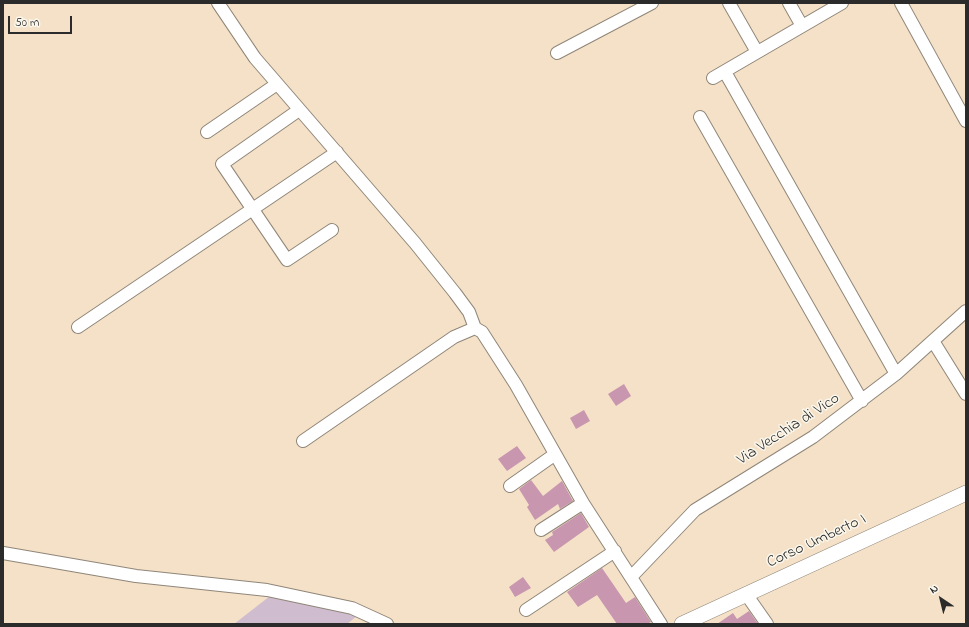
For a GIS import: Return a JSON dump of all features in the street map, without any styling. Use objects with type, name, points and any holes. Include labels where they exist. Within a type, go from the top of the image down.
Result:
[{"type":"main road","name":"Corso Umberto I","points":[[682,624],[966,493]]},
{"type":"street","points":[[218,3],[255,58],[415,243],[469,312],[475,328],[482,332],[516,384],[541,427],[554,455],[583,504],[632,576],[661,624]]},
{"type":"street","points":[[557,53],[652,3]]},
{"type":"street","points":[[729,3],[757,52]]},
{"type":"street","points":[[789,3],[802,26]]},
{"type":"street","points":[[713,78],[842,3]]},
{"type":"street","points":[[901,3],[966,121]]},
{"type":"street","points":[[725,72],[896,374]]},
{"type":"street","points":[[207,132],[277,84]]},
{"type":"street","points":[[300,110],[222,164],[287,260],[332,230]]},
{"type":"street","points":[[700,118],[862,401]]},
{"type":"street","points":[[78,328],[337,152]]},
{"type":"street","name":"Via Vecchia di Vico","points":[[632,576],[695,510],[813,437],[896,374],[933,341],[964,317]]},
{"type":"street","points":[[303,441],[454,338],[475,328]]},
{"type":"street","points":[[933,341],[966,394]]},
{"type":"street","points":[[510,486],[554,455]]},
{"type":"street","points":[[541,530],[583,504]]},
{"type":"street","points":[[526,610],[615,551]]},
{"type":"street","points":[[3,553],[136,576],[267,590],[352,608],[387,624]]},
{"type":"street","points":[[746,594],[767,624]]},
{"type":"shaded area","points":[[270,596],[307,603],[357,616],[347,624],[234,624]]},
{"type":"building","points":[[624,384],[631,396],[616,406],[608,394]]},
{"type":"building","points":[[584,410],[590,421],[576,429],[570,418]]},
{"type":"building","points":[[517,446],[526,458],[507,471],[498,459]]},
{"type":"building","points":[[531,480],[543,496],[562,481],[573,501],[560,509],[558,504],[535,520],[527,507],[529,505],[519,489]]},
{"type":"building","points":[[581,513],[589,527],[554,552],[545,540],[553,535],[552,532]]},
{"type":"building","points":[[602,568],[626,603],[635,597],[651,622],[647,624],[617,624],[597,595],[578,607],[567,592]]},
{"type":"building","points":[[523,577],[531,588],[515,597],[509,587]]},
{"type":"building","points":[[749,611],[758,624],[717,624],[733,613],[737,619]]}]
